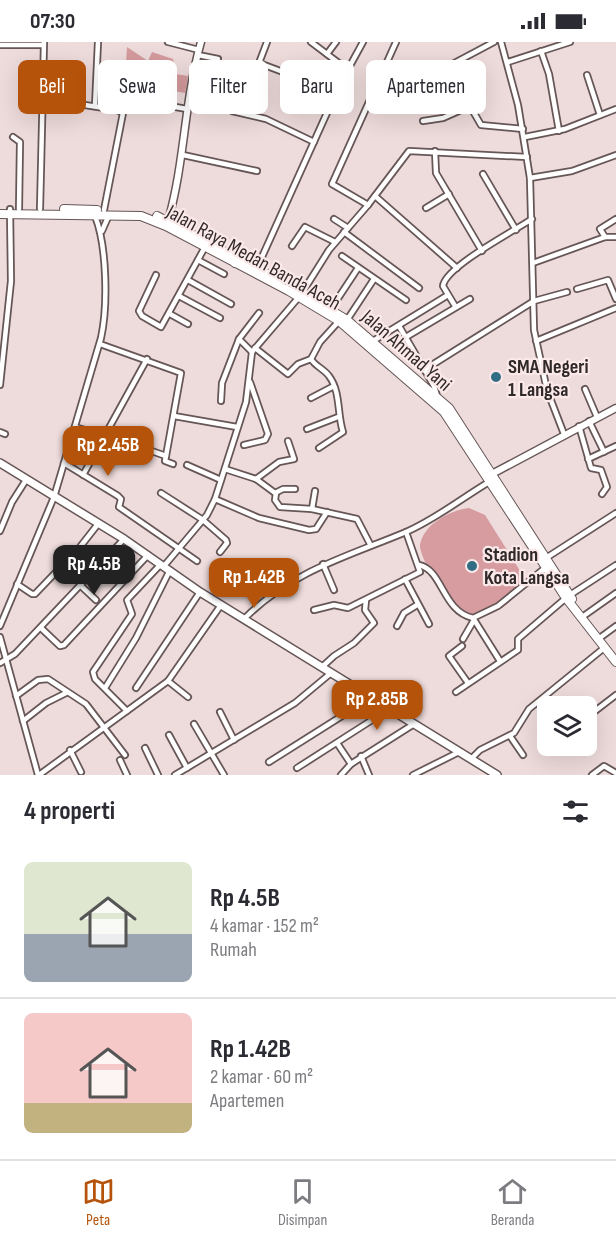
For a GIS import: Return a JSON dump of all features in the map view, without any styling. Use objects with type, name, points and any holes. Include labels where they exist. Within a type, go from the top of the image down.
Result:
[{"type":"main road","name":"Jalan Ahmad Yani","points":[[0,208],[140,211],[168,221],[236,260],[257,268],[329,311],[373,341],[437,396],[456,416],[491,478],[546,558],[568,597],[616,655]]},
{"type":"main road","name":"Jalan Raya Medan Banda Aceh","points":[[0,214],[13,210],[95,215],[106,212],[149,218],[236,260],[301,295]]},
{"type":"main road","name":"Jalan Raya Medan Banda Aceh","points":[[343,321],[439,406],[491,478],[545,568],[616,662]]},
{"type":"main road","points":[[0,463],[124,539],[200,592],[497,775]]},
{"type":"street","points":[[95,106],[99,42]]},
{"type":"street","points":[[168,42],[218,59]]},
{"type":"street","points":[[168,221],[183,155],[188,109],[201,42]]},
{"type":"street","points":[[261,60],[267,42]]},
{"type":"street","points":[[311,42],[335,60]]},
{"type":"street","points":[[327,54],[336,42]]},
{"type":"street","points":[[353,60],[363,42]]},
{"type":"street","points":[[368,205],[332,183],[396,42]]},
{"type":"street","points":[[460,60],[494,42]]},
{"type":"street","points":[[501,42],[508,62],[525,137],[530,178],[536,340],[547,390],[564,434]]},
{"type":"street","points":[[508,62],[570,42]]},
{"type":"street","points":[[0,45],[44,43],[40,209]]},
{"type":"street","points":[[541,51],[549,74],[559,131]]},
{"type":"street","points":[[587,75],[600,115]]},
{"type":"street","points":[[0,626],[54,497],[100,344],[104,322],[102,232],[123,115],[117,110],[86,105]]},
{"type":"street","points":[[423,121],[443,118],[470,106],[482,125],[523,129]]},
{"type":"street","points":[[177,107],[188,109]]},
{"type":"street","points":[[525,137],[559,131],[616,109]]},
{"type":"street","points":[[251,114],[314,142]]},
{"type":"street","points":[[257,268],[326,114]]},
{"type":"street","points":[[0,384],[11,281],[13,210],[19,140],[13,136]]},
{"type":"street","points":[[127,711],[93,678],[93,672],[132,614],[127,600],[165,567],[202,520],[215,499],[250,382],[254,350],[301,295],[335,242],[368,205],[408,151],[527,157]]},
{"type":"street","points":[[435,151],[436,173],[482,251]]},
{"type":"street","points":[[530,178],[572,171],[616,154]]},
{"type":"street","points":[[183,155],[257,171]]},
{"type":"street","points":[[483,174],[516,230]]},
{"type":"street","points":[[426,208],[449,194]]},
{"type":"street","points":[[375,196],[457,268]]},
{"type":"street","points":[[95,215],[102,232]]},
{"type":"street","points":[[334,219],[419,288]]},
{"type":"street","points":[[455,306],[443,284],[457,268],[532,219]]},
{"type":"street","points":[[605,237],[600,229],[616,219]]},
{"type":"street","points":[[292,246],[305,227],[335,242]]},
{"type":"street","points":[[533,263],[605,237],[616,237]]},
{"type":"street","points":[[156,275],[139,314],[161,327],[205,247]]},
{"type":"street","points":[[342,256],[406,300]]},
{"type":"street","points":[[198,260],[224,274]]},
{"type":"street","points":[[329,311],[358,268]]},
{"type":"street","points":[[239,339],[288,374],[298,364],[310,359],[320,342],[343,321],[374,279]]},
{"type":"street","points":[[188,280],[231,304]]},
{"type":"street","points":[[577,289],[608,280],[616,299]]},
{"type":"street","points":[[424,370],[534,301],[567,292]]},
{"type":"street","points":[[373,341],[448,295]]},
{"type":"street","points":[[179,296],[220,318]]},
{"type":"street","points":[[406,337],[470,299]]},
{"type":"street","points":[[536,340],[616,308]]},
{"type":"street","points":[[221,401],[222,383],[239,339],[259,313]]},
{"type":"street","points":[[170,314],[188,324]]},
{"type":"street","points":[[0,323],[6,323]]},
{"type":"street","points":[[399,326],[437,396]]},
{"type":"street","points":[[100,344],[181,373],[165,460],[173,464]]},
{"type":"street","points":[[83,475],[147,359]]},
{"type":"street","points":[[310,359],[327,373],[334,386],[338,417],[344,434],[319,448]]},
{"type":"street","points":[[244,445],[265,440],[268,435],[250,382]]},
{"type":"street","points":[[311,398],[334,386]]},
{"type":"street","points":[[585,389],[597,417]]},
{"type":"street","points":[[245,618],[282,586],[323,564],[406,532],[564,434],[616,408]]},
{"type":"street","points":[[174,416],[237,427]]},
{"type":"street","points":[[307,429],[338,417]]},
{"type":"street","points":[[590,421],[604,452]]},
{"type":"street","points":[[579,426],[591,468],[600,470],[607,488],[602,494]]},
{"type":"street","points":[[75,427],[105,436]]},
{"type":"street","points":[[256,479],[279,462],[294,459],[288,441]]},
{"type":"street","points":[[588,459],[616,446]]},
{"type":"street","points":[[140,447],[166,456]]},
{"type":"street","points":[[64,463],[120,498],[120,508],[180,547],[197,561]]},
{"type":"street","points":[[187,465],[221,480]]},
{"type":"street","points":[[225,469],[256,479],[276,493]]},
{"type":"street","points":[[0,531],[12,502],[27,480]]},
{"type":"street","points":[[276,493],[283,489],[295,489]]},
{"type":"street","points":[[312,509],[315,491]]},
{"type":"street","points":[[160,493],[202,520],[227,540],[220,552]]},
{"type":"street","points":[[276,493],[275,500],[280,507],[312,509],[357,519],[370,544]]},
{"type":"street","points":[[215,499],[259,518],[309,530],[316,529],[327,512]]},
{"type":"street","points":[[546,558],[616,513]]},
{"type":"street","points":[[17,584],[35,594],[81,547],[98,524]]},
{"type":"street","points":[[314,610],[334,605],[346,608],[420,572],[406,532]]},
{"type":"street","points":[[3,662],[41,628],[124,539]]},
{"type":"street","points":[[41,628],[60,646],[64,645],[148,555]]},
{"type":"street","points":[[323,564],[334,590]]},
{"type":"street","points":[[418,565],[427,568],[456,610],[473,619],[500,661]]},
{"type":"street","points":[[456,692],[518,650],[518,639],[568,597],[616,566]]},
{"type":"street","points":[[105,688],[136,638],[165,567]]},
{"type":"street","points":[[464,639],[473,619],[498,606],[545,568]]},
{"type":"street","points":[[405,579],[429,624]]},
{"type":"street","points":[[80,585],[96,600]]},
{"type":"street","points":[[136,688],[200,592]]},
{"type":"street","points":[[585,615],[616,593]]},
{"type":"street","points":[[322,668],[354,644],[374,623],[365,610],[366,600]]},
{"type":"street","points":[[0,601],[8,604]]},
{"type":"street","points":[[0,637],[3,662],[16,696],[39,775],[70,750],[168,681],[221,605]]},
{"type":"street","points":[[397,626],[404,613],[417,605]]},
{"type":"street","points":[[601,637],[616,626]]},
{"type":"street","points":[[462,646],[449,656],[468,683]]},
{"type":"street","points":[[471,759],[480,750],[516,731],[529,709],[604,648]]},
{"type":"street","points":[[175,775],[295,703],[331,673]]},
{"type":"street","points":[[16,696],[45,678],[86,704],[125,755]]},
{"type":"street","points":[[168,681],[188,697]]},
{"type":"street","points":[[23,722],[46,703],[66,693]]},
{"type":"street","points":[[597,710],[616,695]]},
{"type":"street","points":[[269,762],[372,697]]},
{"type":"street","points":[[297,768],[372,720],[372,710],[384,705]]},
{"type":"street","points":[[220,712],[234,740]]},
{"type":"street","points":[[194,724],[224,775]]},
{"type":"street","points":[[341,775],[361,756],[414,724]]},
{"type":"street","points":[[169,735],[185,771]]},
{"type":"street","points":[[510,736],[523,755]]},
{"type":"street","points":[[337,743],[351,764]]},
{"type":"street","points":[[145,748],[158,775]]},
{"type":"street","points":[[70,750],[81,772]]},
{"type":"street","points":[[413,775],[460,752]]},
{"type":"street","points":[[361,756],[369,775]]},
{"type":"street","points":[[120,760],[127,775]]},
{"type":"street","points":[[592,775],[604,766],[616,773]]},
{"type":"shaded area","points":[[127,47],[146,60],[126,60]]},
{"type":"shaded area","points":[[152,52],[173,60],[148,60]]},
{"type":"shaded area","points":[[177,74],[188,76],[185,93],[177,92]]},
{"type":"shaded area","name":"Stadion Kota Langsa","points":[[469,508],[485,515],[522,574],[518,591],[507,604],[476,619],[453,609],[429,570],[420,545],[426,531],[439,519]]},
{"type":"place","name":"SMA Negeri 1 Langsa","points":[[496,377]]},
{"type":"place","name":"Stadion Kota Langsa","points":[[472,566]]}]
